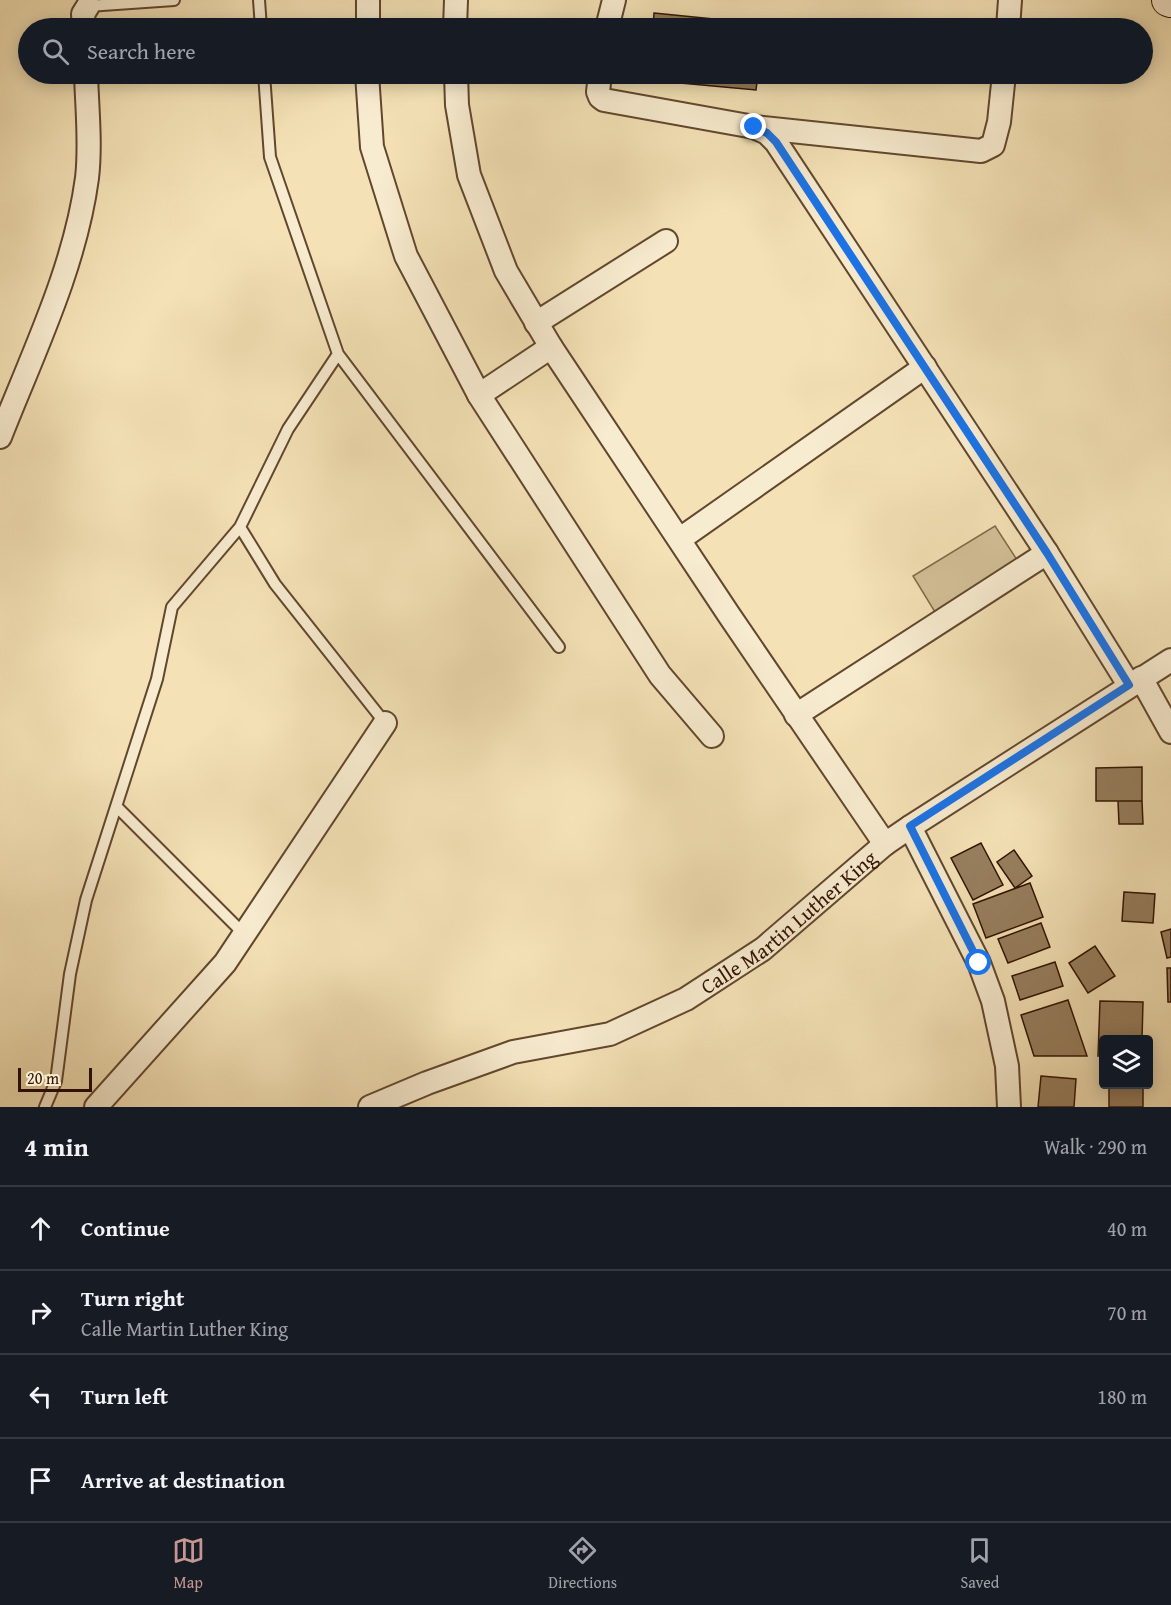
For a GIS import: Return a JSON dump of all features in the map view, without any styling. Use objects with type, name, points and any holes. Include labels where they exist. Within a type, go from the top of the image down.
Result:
[{"type":"street","points":[[368,0],[368,18]]},
{"type":"street","points":[[455,18],[456,0]]},
{"type":"street","points":[[610,18],[614,0]]},
{"type":"street","points":[[1009,18],[1010,0]]},
{"type":"street","points":[[83,18],[88,6]]},
{"type":"street","points":[[0,437],[62,279],[74,238],[87,176],[86,84]]},
{"type":"street","points":[[368,84],[372,147],[406,256],[479,395],[660,675],[712,736]]},
{"type":"street","points":[[456,84],[457,105],[469,175],[507,271],[536,323],[796,715],[885,844]]},
{"type":"street","points":[[599,84],[598,92],[604,100],[754,127],[981,151],[993,144],[999,122],[1003,84]]},
{"type":"street","points":[[754,127],[767,133],[776,142],[1047,553],[1171,732]]},
{"type":"street","points":[[536,323],[666,242]]},
{"type":"street","points":[[479,395],[551,347]]},
{"type":"street","points":[[680,539],[925,367]]},
{"type":"street","points":[[796,715],[1047,553]]},
{"type":"street","name":"Calle Martin Luther King","points":[[370,1107],[427,1083],[513,1052],[610,1034],[686,999],[763,949],[885,844],[910,826],[1171,660]]},
{"type":"street","points":[[96,1107],[225,963],[385,723]]},
{"type":"street","points":[[910,826],[979,963],[993,1001],[1007,1066],[1009,1107]]},
{"type":"lane","points":[[88,6],[174,0]]},
{"type":"lane","points":[[259,0],[260,18]]},
{"type":"lane","points":[[265,84],[270,157],[338,354],[559,647]]},
{"type":"lane","points":[[45,1107],[56,1081],[70,974],[86,900],[157,679],[172,607],[240,527],[288,429],[338,354]]},
{"type":"lane","points":[[240,527],[275,584],[385,723]]},
{"type":"lane","points":[[117,807],[244,934]]},
{"type":"shaded area","points":[[995,526],[1021,566],[938,617],[913,576]]},
{"type":"building","points":[[654,13],[704,18],[654,18]]},
{"type":"building","points":[[691,84],[757,84],[756,90]]},
{"type":"building","points":[[1142,767],[1142,801],[1096,801],[1096,768]]},
{"type":"building","points":[[1118,801],[1142,801],[1143,824],[1119,824]]},
{"type":"building","points":[[981,843],[1003,885],[973,900],[951,858]]},
{"type":"building","points":[[1014,850],[1032,876],[1015,888],[997,862]]},
{"type":"building","points":[[1030,883],[1043,917],[986,938],[973,904]]},
{"type":"building","points":[[1124,892],[1155,894],[1153,923],[1122,921]]},
{"type":"building","points":[[1041,923],[1050,947],[1008,963],[998,939]]},
{"type":"building","points":[[1171,929],[1171,957],[1167,958],[1161,932]]},
{"type":"building","points":[[1095,946],[1115,976],[1088,993],[1069,963]]},
{"type":"building","points":[[1055,962],[1063,986],[1020,1000],[1012,976]]},
{"type":"building","points":[[1167,968],[1171,968],[1171,1002],[1168,1002]]},
{"type":"building","points":[[1068,1000],[1087,1056],[1034,1056],[1021,1015]]},
{"type":"building","points":[[1100,1001],[1143,1002],[1142,1035],[1099,1035],[1098,1056]]},
{"type":"building","points":[[1041,1076],[1076,1079],[1074,1107],[1038,1107]]},
{"type":"building","points":[[1109,1089],[1143,1089],[1143,1107],[1109,1107]]},
{"type":"route","points":[[754,127],[767,133],[776,142],[1047,553],[1129,685],[910,826],[979,963]]}]
